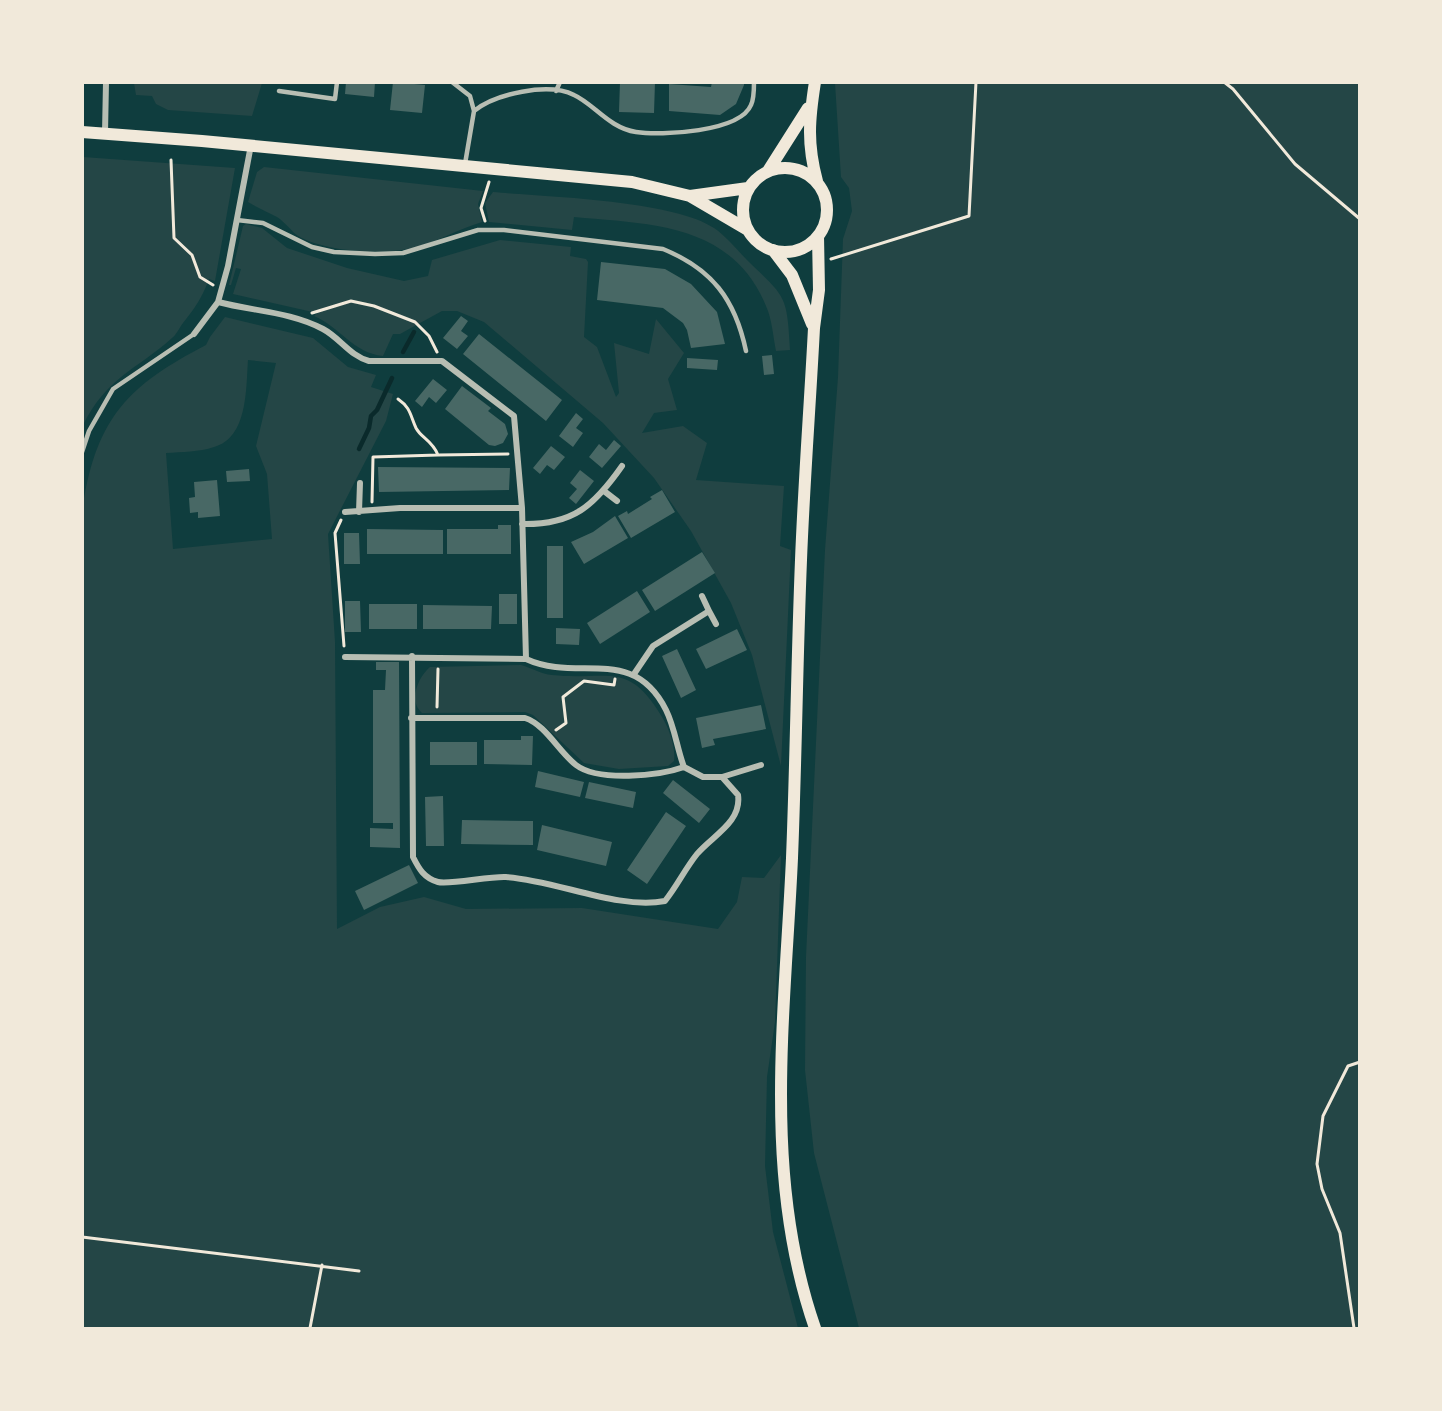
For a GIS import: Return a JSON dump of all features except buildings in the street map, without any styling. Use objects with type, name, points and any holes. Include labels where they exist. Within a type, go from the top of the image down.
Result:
[{"type":"main road","points":[[82,132],[251,145],[632,182],[690,196],[748,230],[762,245],[773,250],[792,252],[818,236],[824,225],[827,206],[808,150],[809,107],[815,82]]},
{"type":"main road","points":[[690,196],[748,188],[768,171],[809,107]]},
{"type":"main road","points":[[768,171],[793,168],[817,181]]},
{"type":"main road","points":[[748,188],[743,206],[748,230]]},
{"type":"main road","points":[[815,1329],[795,1254],[783,1184],[781,1123],[795,794],[801,556],[814,328],[819,290],[818,236]]},
{"type":"main road","points":[[773,250],[792,275],[814,328]]},
{"type":"street","points":[[105,133],[106,82]]},
{"type":"street","points":[[194,334],[218,302],[251,145]]},
{"type":"street","points":[[218,302],[300,320],[335,336],[360,358],[387,362],[441,361],[514,416],[522,508],[526,659]]},
{"type":"street","points":[[522,524],[544,524],[564,519],[581,511],[604,491],[622,466]]},
{"type":"street","points":[[359,512],[360,483]]},
{"type":"street","points":[[604,491],[616,501]]},
{"type":"street","points":[[345,512],[522,508]]},
{"type":"street","points":[[702,596],[716,624]]},
{"type":"street","points":[[634,674],[653,646],[709,611]]},
{"type":"street","points":[[412,656],[413,857],[427,877],[442,883],[507,877],[608,897],[653,903],[665,901],[697,855],[728,824],[736,812],[738,795],[722,777]]},
{"type":"street","points":[[345,657],[526,659],[539,665],[567,669],[616,668],[634,674],[657,694],[667,712],[684,767]]},
{"type":"street","points":[[411,718],[525,718],[535,722],[577,766],[601,775],[662,772],[684,767],[704,777],[722,777],[761,765]]},
{"type":"lane","points":[[279,91],[335,99],[337,82]]},
{"type":"lane","points":[[452,82],[470,96],[474,111],[465,166]]},
{"type":"lane","points":[[556,91],[560,82]]},
{"type":"lane","points":[[474,111],[486,101],[510,95],[534,90],[556,91],[574,95],[600,116],[635,132],[697,130],[736,121],[751,106],[754,82]]},
{"type":"lane","points":[[237,220],[263,224],[312,247],[334,252],[403,253],[487,230],[663,249],[687,259],[705,273],[732,306],[746,351]]},
{"type":"lane","points":[[82,452],[89,431],[112,389],[194,334]]},
{"type":"path","points":[[818,264],[969,216],[976,82]]},
{"type":"path","points":[[1224,82],[1233,89],[1295,164],[1359,219]]},
{"type":"path","points":[[171,160],[174,238],[192,255],[201,277],[222,287]]},
{"type":"path","points":[[487,230],[481,208],[488,190],[491,168]]},
{"type":"path","points":[[300,320],[317,309],[351,301],[375,306],[415,322],[429,336],[441,361]]},
{"type":"path","points":[[398,399],[408,407],[416,429],[429,439],[438,455]]},
{"type":"path","points":[[373,510],[373,458],[518,454]]},
{"type":"path","points":[[345,512],[335,533],[345,657]]},
{"type":"path","points":[[437,718],[438,658]]},
{"type":"path","points":[[547,736],[566,723],[563,697],[584,681],[614,685],[616,668]]},
{"type":"path","points":[[1354,1329],[1342,1243],[1322,1189],[1317,1164],[1323,1116],[1348,1066],[1359,1062]]},
{"type":"path","points":[[82,1237],[359,1271]]},
{"type":"path","points":[[310,1329],[322,1265]]},
{"type":"shaded area","points":[[134,83],[262,83],[252,116],[168,110],[156,104],[152,96],[136,95]]},
{"type":"shaded area","points":[[835,83],[1359,83],[1359,1328],[859,1328],[814,1153],[805,1070],[806,957],[825,550],[838,377],[843,239],[852,211],[849,188],[841,177]]},
{"type":"shaded area","points":[[83,157],[235,168],[215,281],[209,279],[198,302],[174,336],[112,385],[102,395],[83,425]]},
{"type":"shaded area","points":[[264,167],[483,191],[478,204],[482,222],[422,245],[400,250],[354,251],[323,246],[298,236],[283,221],[248,202],[257,172]]},
{"type":"shaded area","points":[[493,192],[608,201],[640,206],[669,211],[714,228],[770,282],[782,298],[788,318],[790,350],[776,351],[768,311],[751,279],[732,258],[710,243],[686,233],[659,226],[603,219],[574,217],[572,230],[489,222],[485,203]]},
{"type":"shaded area","points":[[246,224],[262,228],[287,248],[347,268],[404,281],[428,276],[432,260],[500,240],[571,247],[570,256],[586,259],[588,262],[584,337],[597,347],[616,397],[619,393],[614,343],[649,354],[656,319],[684,353],[668,379],[677,410],[654,413],[642,433],[683,426],[707,443],[696,480],[784,486],[780,546],[791,550],[781,766],[752,655],[731,603],[691,531],[654,478],[603,423],[484,322],[457,311],[442,311],[400,334],[393,334],[383,356],[372,354],[355,345],[332,326],[314,316],[317,313],[233,294],[241,269],[236,268],[231,285],[229,285],[243,226]]},
{"type":"shaded area","points":[[225,317],[313,338],[348,367],[376,375],[371,387],[393,394],[386,421],[328,534],[335,642],[337,929],[380,907],[424,897],[466,909],[582,908],[718,929],[737,902],[742,877],[764,878],[781,855],[775,1022],[767,1077],[765,1166],[773,1232],[798,1328],[83,1328],[83,505],[97,448],[121,407],[156,374],[206,345]],"holes":[[[248,360],[276,363],[256,446],[267,474],[272,539],[173,549],[166,453],[202,450],[225,442],[233,434],[243,411]]]},
{"type":"shaded area","points":[[521,665],[552,675],[615,676],[627,680],[650,699],[662,717],[673,744],[674,761],[668,766],[619,769],[584,763],[533,715],[525,712],[422,713],[418,708],[416,689],[430,667]]},
{"type":"waterway","points":[[403,352],[414,332]]},
{"type":"waterway","points":[[359,449],[369,428],[371,416],[377,410],[392,378]]}]
